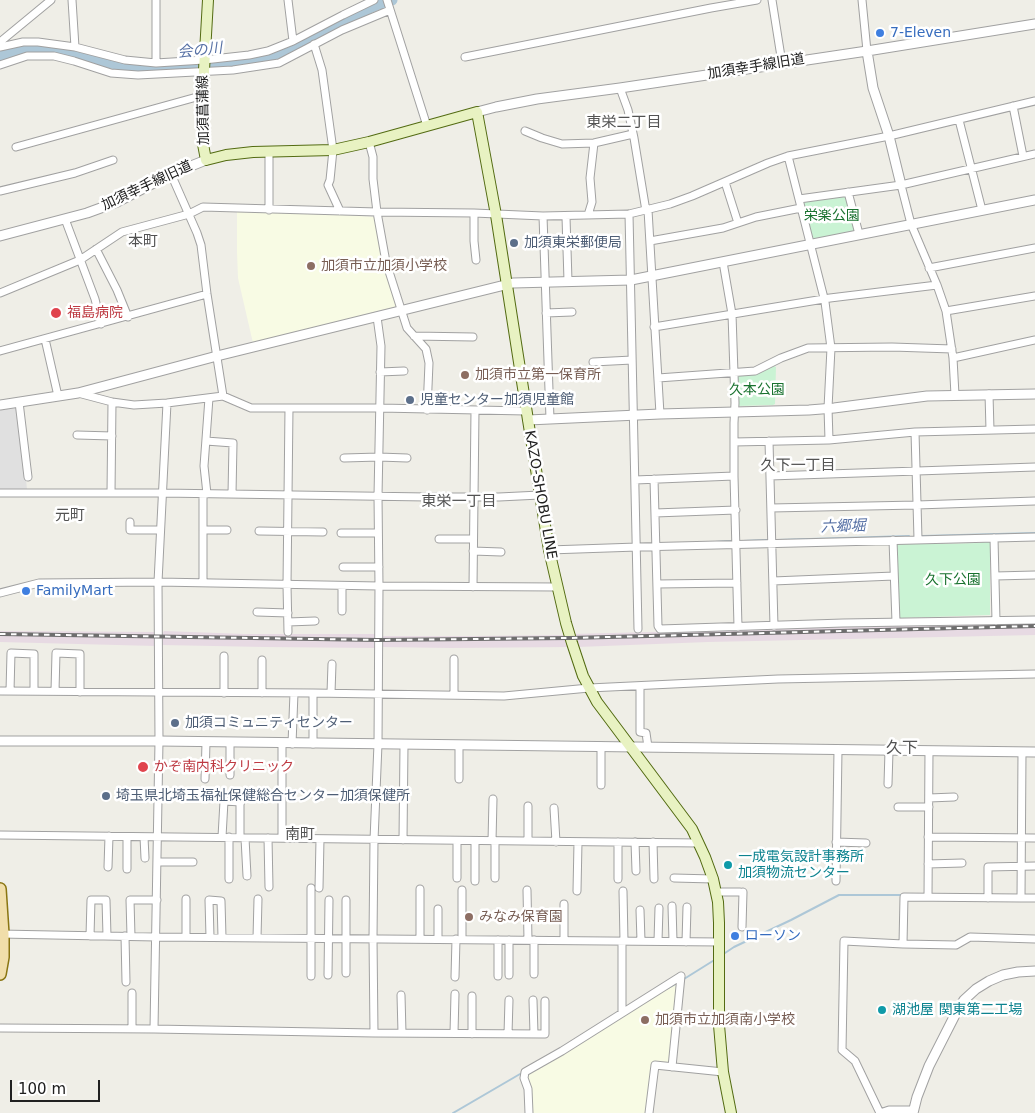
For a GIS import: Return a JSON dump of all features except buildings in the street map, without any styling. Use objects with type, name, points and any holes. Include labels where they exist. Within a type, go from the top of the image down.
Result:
[{"type":"main road","name":"加須菖蒲線","points":[[206,160],[202,139],[208,0]]},
{"type":"main road","points":[[206,160],[240,153],[269,151],[322,152],[370,142],[477,112]]},
{"type":"main road","name":"KAZO-SHOBU LINE","points":[[477,112],[496,215],[549,550],[580,669],[602,710],[692,829],[713,879],[719,913],[720,942],[718,1025],[723,1072],[731,1113]]},
{"type":"main road","points":[[0,889],[3,958],[0,974]]},
{"type":"street","points":[[0,42],[51,0]]},
{"type":"street","points":[[72,0],[75,48]]},
{"type":"street","points":[[156,0],[156,63]]},
{"type":"street","points":[[288,0],[293,41]]},
{"type":"street","points":[[0,65],[27,56],[54,56],[111,73],[138,76],[204,66],[268,51],[293,41],[374,0]]},
{"type":"street","points":[[465,57],[757,0]]},
{"type":"street","points":[[772,0],[782,63]]},
{"type":"street","points":[[862,0],[873,88],[889,136],[911,224],[946,311],[953,358],[955,395]]},
{"type":"street","points":[[0,47],[23,42],[50,43],[125,60],[233,70],[279,63],[388,5],[427,126]]},
{"type":"street","name":"加須幸手線旧道","points":[[477,112],[537,99],[867,51],[1035,24]]},
{"type":"street","points":[[314,44],[322,70],[333,150],[328,185],[340,212]]},
{"type":"street","points":[[620,88],[628,110],[647,211],[660,414]]},
{"type":"street","points":[[16,147],[204,95]]},
{"type":"street","points":[[0,293],[80,260],[122,232],[189,214],[203,207],[543,216],[629,214],[678,202],[788,156],[889,136],[1035,101]]},
{"type":"street","points":[[1013,106],[1023,156]]},
{"type":"street","points":[[960,120],[982,210]]},
{"type":"street","points":[[525,131],[562,144],[594,143],[633,134]]},
{"type":"street","points":[[370,142],[377,212],[384,253],[400,311],[407,328],[426,349],[429,362],[427,410]]},
{"type":"street","points":[[588,215],[592,202],[590,178],[594,143]]},
{"type":"street","points":[[269,151],[269,210]]},
{"type":"street","points":[[799,199],[900,185],[1035,154]]},
{"type":"street","points":[[788,156],[824,299],[831,348],[828,408],[829,440]]},
{"type":"street","points":[[0,191],[75,173],[113,160]]},
{"type":"street","name":"加須幸手線旧道","points":[[0,236],[87,213],[117,202],[171,174],[206,160]]},
{"type":"street","points":[[171,174],[201,245],[223,396]]},
{"type":"street","points":[[725,182],[738,223]]},
{"type":"street","points":[[848,192],[859,234]]},
{"type":"street","points":[[0,405],[78,393],[217,356],[507,284],[631,280],[1035,200]]},
{"type":"street","points":[[650,242],[723,228],[756,217],[801,208]]},
{"type":"street","points":[[474,213],[476,260]]},
{"type":"street","points":[[629,214],[638,629]]},
{"type":"street","points":[[543,216],[550,419]]},
{"type":"street","points":[[566,216],[568,282]]},
{"type":"street","points":[[65,219],[95,299],[101,324]]},
{"type":"street","points":[[929,268],[1035,248]]},
{"type":"street","points":[[96,249],[128,317]]},
{"type":"street","points":[[723,262],[732,314],[738,626]]},
{"type":"street","points":[[654,327],[824,299],[937,285]]},
{"type":"street","points":[[0,351],[207,294]]},
{"type":"street","points":[[946,311],[1035,296]]},
{"type":"street","points":[[546,313],[572,312]]},
{"type":"street","points":[[374,1033],[373,938],[374,840],[378,744],[378,496],[381,346],[377,317]]},
{"type":"street","points":[[414,336],[473,337]]},
{"type":"street","points":[[44,339],[58,396]]},
{"type":"street","points":[[953,358],[1035,340]]},
{"type":"street","points":[[658,378],[759,370],[781,358],[804,349],[892,347],[952,349]]},
{"type":"street","points":[[592,362],[632,360]]},
{"type":"street","points":[[380,372],[404,371]]},
{"type":"street","points":[[78,393],[112,402],[134,404],[167,403],[223,396],[251,408],[476,410],[550,419],[660,414],[778,412],[928,396],[1035,394]]},
{"type":"street","points":[[989,394],[990,430]]},
{"type":"street","points":[[203,583],[204,466],[209,398]]},
{"type":"street","points":[[19,402],[28,477]]},
{"type":"street","points":[[111,493],[112,402]]},
{"type":"street","points":[[154,1029],[158,862],[158,582],[167,403]]},
{"type":"street","points":[[288,632],[289,408]]},
{"type":"street","points":[[473,587],[476,410]]},
{"type":"street","points":[[734,442],[829,440],[915,432],[1035,429]]},
{"type":"street","points":[[915,432],[918,539]]},
{"type":"street","points":[[77,435],[112,436]]},
{"type":"street","points":[[206,441],[233,442],[232,494]]},
{"type":"street","points":[[770,441],[774,626]]},
{"type":"street","points":[[344,458],[407,458]]},
{"type":"street","points":[[770,476],[1035,467]]},
{"type":"street","points":[[635,480],[734,476]]},
{"type":"street","points":[[654,479],[658,626],[660,629],[1035,620]]},
{"type":"street","points":[[0,493],[474,497],[540,495]]},
{"type":"street","points":[[771,508],[1035,501]]},
{"type":"street","points":[[655,513],[736,510]]},
{"type":"street","points":[[130,522],[130,530],[160,530]]},
{"type":"street","points":[[203,530],[228,530]]},
{"type":"street","points":[[259,531],[323,532]]},
{"type":"street","points":[[341,533],[378,533]]},
{"type":"street","points":[[549,550],[637,546],[1035,537]]},
{"type":"street","points":[[994,538],[996,621]]},
{"type":"street","points":[[439,539],[473,539]]},
{"type":"street","points":[[893,540],[896,622]]},
{"type":"street","points":[[473,551],[500,552]]},
{"type":"street","points":[[343,567],[379,568]]},
{"type":"street","points":[[995,576],[1035,575]]},
{"type":"street","points":[[773,581],[894,576]]},
{"type":"street","points":[[0,592],[39,583],[158,582],[558,588]]},
{"type":"street","points":[[657,584],[737,583]]},
{"type":"street","points":[[342,586],[342,611]]},
{"type":"street","points":[[257,612],[288,613]]},
{"type":"street","points":[[288,622],[315,621]]},
{"type":"street","points":[[10,691],[11,653],[34,654],[34,691]]},
{"type":"street","points":[[56,691],[56,654],[80,654],[80,692]]},
{"type":"street","points":[[224,656],[224,693]]},
{"type":"street","points":[[454,659],[454,696]]},
{"type":"street","points":[[262,660],[262,693]]},
{"type":"street","points":[[332,664],[332,693]]},
{"type":"street","points":[[0,691],[294,692],[504,696],[589,688],[799,679],[1035,674]]},
{"type":"street","points":[[640,686],[640,732],[646,733],[648,747]]},
{"type":"street","points":[[292,744],[294,692]]},
{"type":"street","points":[[313,693],[313,744]]},
{"type":"street","points":[[0,741],[159,741],[1035,752]]},
{"type":"street","points":[[205,779],[206,742]]},
{"type":"street","points":[[230,743],[230,775]]},
{"type":"street","points":[[282,744],[282,838]]},
{"type":"street","points":[[403,840],[404,745]]},
{"type":"street","points":[[459,745],[459,779]]},
{"type":"street","points":[[601,746],[601,785]]},
{"type":"street","points":[[836,881],[838,750]]},
{"type":"street","points":[[888,784],[889,750]]},
{"type":"street","points":[[928,897],[929,751]]},
{"type":"street","points":[[1021,898],[1022,752]]},
{"type":"street","points":[[240,792],[242,838],[247,876]]},
{"type":"street","points":[[929,798],[954,797]]},
{"type":"street","points":[[493,799],[495,878]]},
{"type":"street","points":[[229,879],[224,801],[241,802]]},
{"type":"street","points":[[528,806],[528,841]]},
{"type":"street","points":[[898,807],[929,806]]},
{"type":"street","points":[[554,808],[556,842]]},
{"type":"street","points":[[0,835],[699,843]]},
{"type":"street","points":[[108,867],[109,836]]},
{"type":"street","points":[[127,836],[127,869]]},
{"type":"street","points":[[144,837],[145,858]]},
{"type":"street","points":[[928,837],[1035,838]]},
{"type":"street","points":[[268,838],[269,887]]},
{"type":"street","points":[[319,888],[320,839]]},
{"type":"street","points":[[457,841],[457,878]]},
{"type":"street","points":[[475,841],[475,881]]},
{"type":"street","points":[[577,890],[578,842]]},
{"type":"street","points":[[618,842],[618,879]]},
{"type":"street","points":[[635,842],[636,871]]},
{"type":"street","points":[[653,842],[654,879]]},
{"type":"street","points":[[836,842],[866,843]]},
{"type":"street","points":[[158,862],[194,862]]},
{"type":"street","points":[[928,864],[962,863]]},
{"type":"street","points":[[988,898],[988,867],[1035,866]]},
{"type":"street","points":[[674,878],[713,879]]},
{"type":"street","points":[[310,888],[311,976]]},
{"type":"street","points":[[420,889],[420,939]]},
{"type":"street","points":[[455,977],[462,890]]},
{"type":"street","points":[[527,890],[534,974]]},
{"type":"street","points":[[622,1012],[623,891]]},
{"type":"street","points":[[716,892],[742,892],[742,927]]},
{"type":"street","points":[[903,944],[904,897],[1035,898]]},
{"type":"street","points":[[186,899],[186,937]]},
{"type":"street","points":[[257,938],[258,899]]},
{"type":"street","points":[[90,936],[91,900],[106,900],[107,936]]},
{"type":"street","points":[[126,982],[130,900],[157,900]]},
{"type":"street","points":[[210,937],[209,900],[221,901],[222,937]]},
{"type":"street","points":[[328,975],[329,900]]},
{"type":"street","points":[[346,900],[346,973]]},
{"type":"street","points":[[564,904],[564,940]]},
{"type":"street","points":[[672,906],[673,942]]},
{"type":"street","points":[[686,942],[687,907]]},
{"type":"street","points":[[658,941],[659,908]]},
{"type":"street","points":[[438,909],[438,939]]},
{"type":"street","points":[[640,910],[641,941]]},
{"type":"street","points":[[2,934],[720,942]]},
{"type":"street","points":[[1035,939],[970,937],[956,945],[844,941],[842,1050],[855,1061],[880,1113],[889,1110],[914,1112],[921,1085],[929,1066],[956,1013],[964,1000],[976,989],[1003,975],[1035,971]]},
{"type":"street","points":[[498,940],[498,976]]},
{"type":"street","points":[[509,940],[509,975]]},
{"type":"street","points":[[529,1113],[528,1089],[524,1078],[525,1072],[681,976],[672,1067]]},
{"type":"street","points":[[132,993],[132,1029]]},
{"type":"street","points":[[454,1034],[455,994]]},
{"type":"street","points":[[401,995],[402,1033]]},
{"type":"street","points":[[472,996],[472,1034]]},
{"type":"street","points":[[508,1034],[509,1000]]},
{"type":"street","points":[[533,1000],[534,1034]]},
{"type":"street","points":[[0,1028],[544,1034],[545,1001]]},
{"type":"street","points":[[649,1113],[655,1065],[723,1072]]},
{"type":"shaded area","name":"加須市立加須小学校","points":[[237,212],[309,213],[375,217],[397,306],[253,343],[238,278]]},
{"type":"shaded area","points":[[19,407],[27,490],[0,491],[0,410]]},
{"type":"shaded area","points":[[1035,622],[1035,635],[708,642],[578,647],[573,634]]},
{"type":"shaded area","points":[[0,631],[156,632],[156,646],[0,642]]},
{"type":"shaded area","points":[[164,631],[244,634],[376,634],[376,648],[162,645]]},
{"type":"shaded area","points":[[567,635],[568,647],[380,647],[380,636]]},
{"type":"shaded area","name":"加須市立加須南小学校","points":[[674,983],[678,987],[670,1063],[652,1062],[647,1113],[531,1113],[527,1076]]},
{"type":"green space","name":"栄楽公園","points":[[847,197],[855,228],[854,231],[814,239],[803,204],[805,201]]},
{"type":"green space","name":"久本公園","points":[[774,366],[776,367],[775,404],[737,406],[737,376],[760,373]]},
{"type":"green space","name":"久下公園","points":[[981,541],[990,541],[990,615],[900,618],[897,543],[981,543]]},
{"type":"waterway","name":"会の川","points":[[0,56],[26,48],[42,48],[135,68],[178,69],[258,60],[294,47],[344,20],[376,5],[392,0]]},
{"type":"waterway","name":"六郷堀","points":[[923,536],[1035,533]]},
{"type":"waterway","name":"六郷堀","points":[[777,540],[909,536]]},
{"type":"waterway","name":"六郷堀","points":[[743,541],[767,540]]},
{"type":"waterway","name":"六郷堀","points":[[715,542],[731,541]]},
{"type":"waterway","points":[[722,955],[734,947],[839,895],[902,895]]},
{"type":"waterway","points":[[684,979],[716,959]]},
{"type":"waterway","points":[[666,989],[677,983]]},
{"type":"waterway","points":[[453,1113],[520,1074]]},
{"type":"railway","points":[[0,634],[378,640],[570,638],[1035,626]]},
{"type":"place","name":"7-Eleven","points":[[880,33]]},
{"type":"place","name":"加須東栄郵便局","points":[[514,243]]},
{"type":"place","name":"加須市立加須小学校","points":[[311,266]]},
{"type":"place","name":"福島病院","points":[[56,313]]},
{"type":"place","name":"加須市立第一保育所","points":[[465,375]]},
{"type":"place","name":"児童センター加須児童館","points":[[410,400]]},
{"type":"place","name":"FamilyMart","points":[[26,591]]},
{"type":"place","name":"加須コミュニティセンター","points":[[175,723]]},
{"type":"place","name":"かぞ南内科クリニック","points":[[143,767]]},
{"type":"place","name":"埼玉県北埼玉福祉保健総合センター加須保健所","points":[[106,796]]},
{"type":"place","name":"一成電気設計事務所 加須物流センター","points":[[728,865]]},
{"type":"place","name":"みなみ保育園","points":[[469,917]]},
{"type":"place","name":"ローソン","points":[[735,936]]},
{"type":"place","name":"湖池屋 関東第二工場","points":[[882,1010]]},
{"type":"place","name":"加須市立加須南小学校","points":[[645,1020]]},
{"type":"district","name":"東栄二丁目","points":[[624,123]]},
{"type":"district","name":"本町","points":[[143,242]]},
{"type":"district","name":"久下一丁目","points":[[798,466]]},
{"type":"district","name":"東栄一丁目","points":[[459,502]]},
{"type":"district","name":"元町","points":[[70,516]]},
{"type":"district","name":"久下","points":[[902,749]]},
{"type":"district","name":"南町","points":[[300,835]]}]
